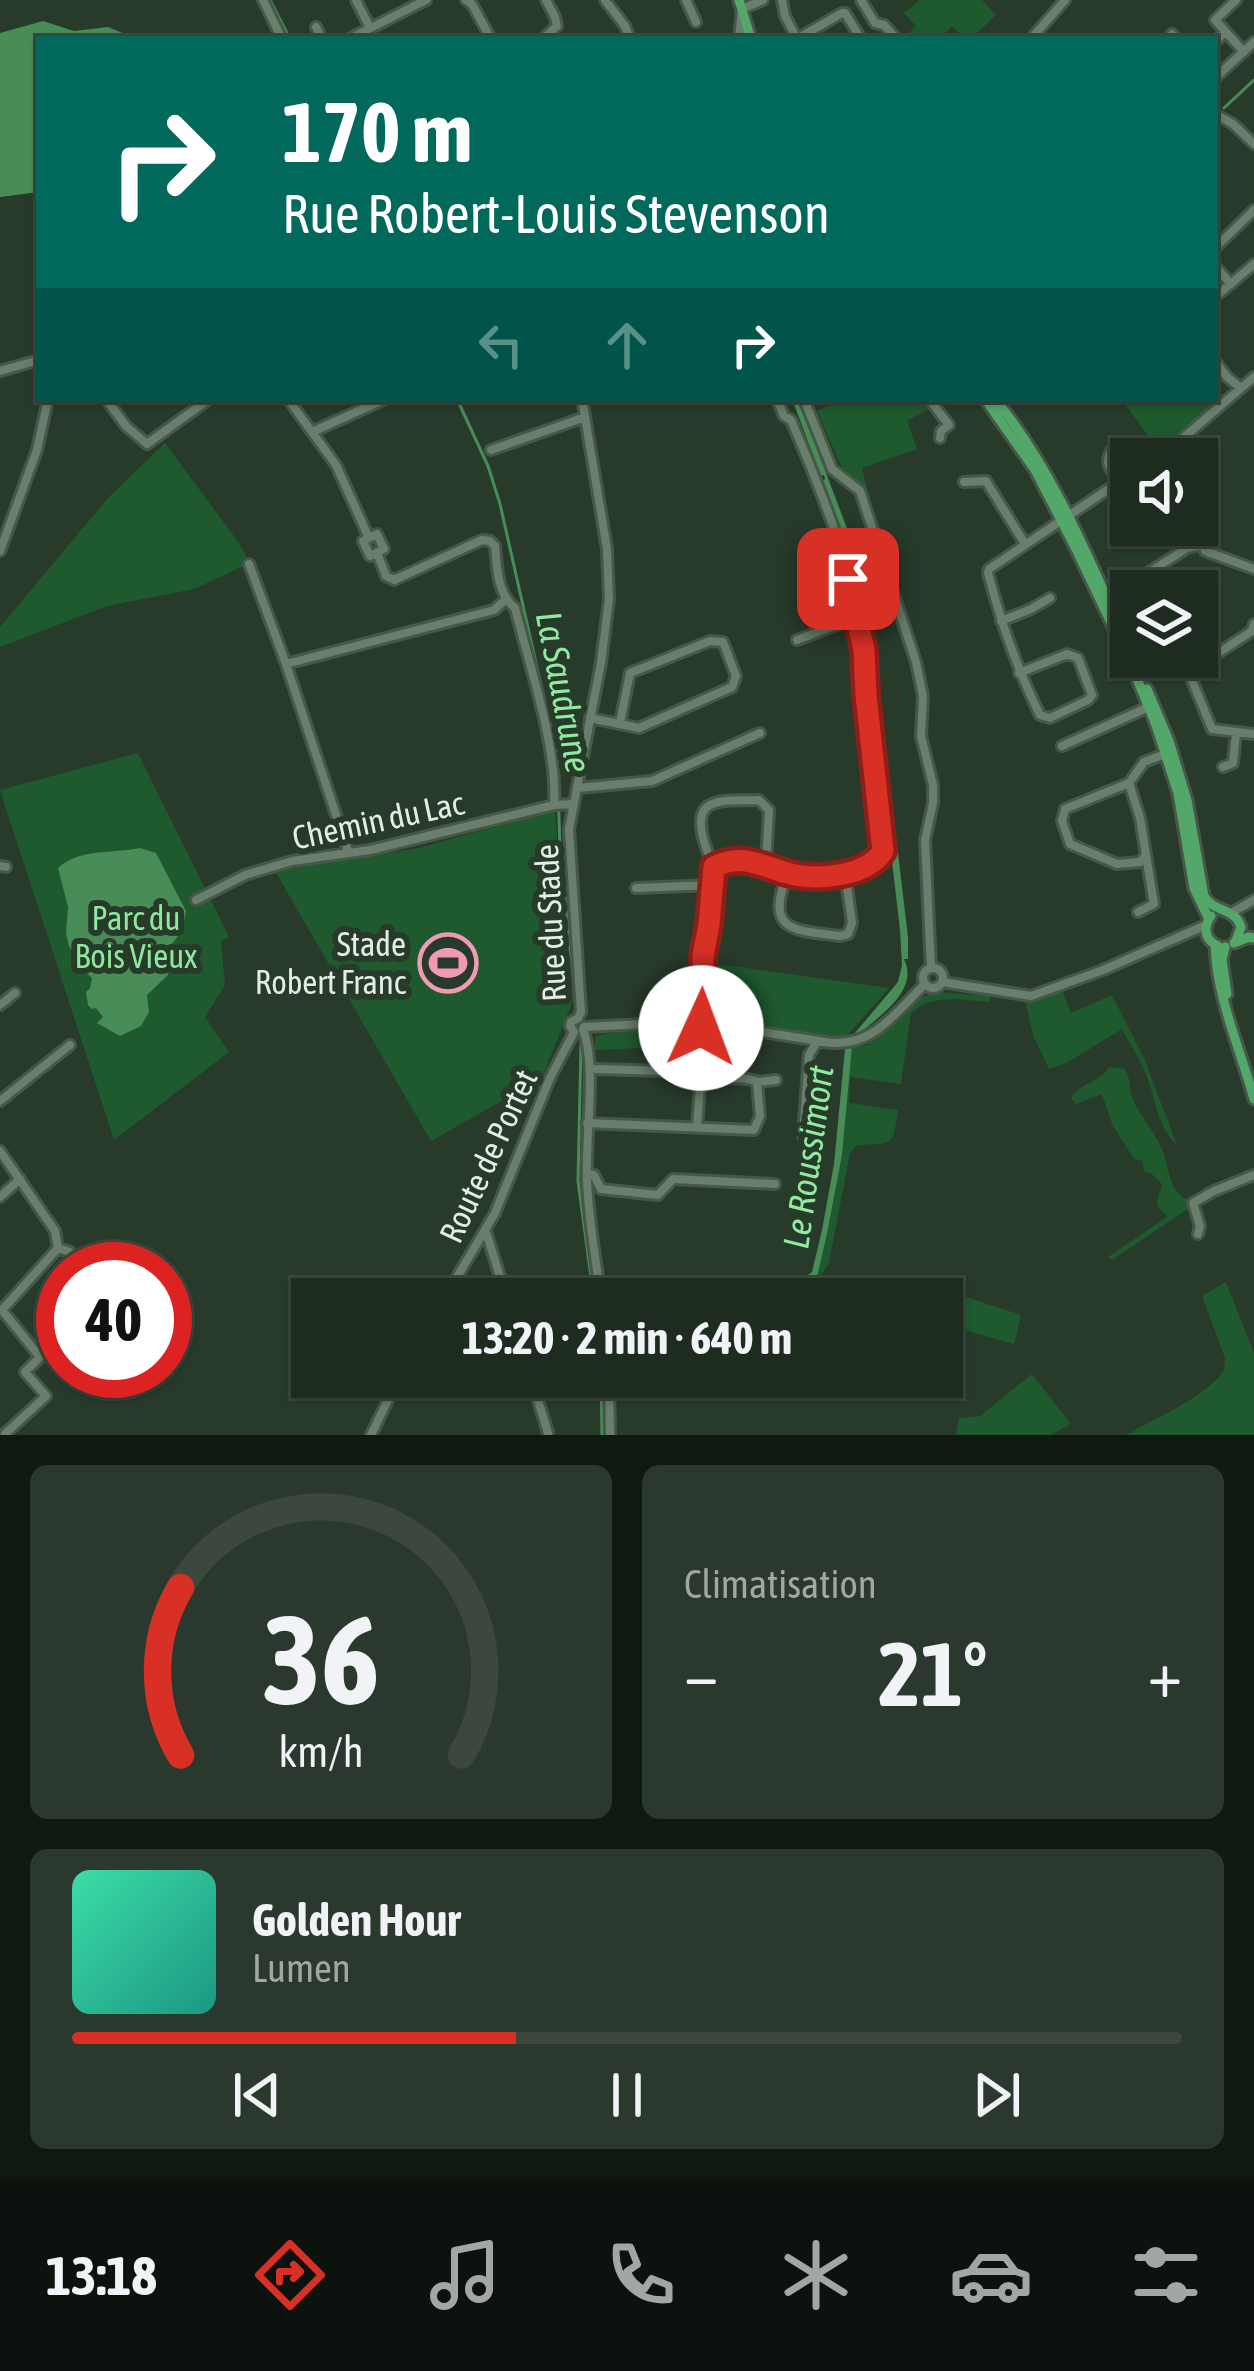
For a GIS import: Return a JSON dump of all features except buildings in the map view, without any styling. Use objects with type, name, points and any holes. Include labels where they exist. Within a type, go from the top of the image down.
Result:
[{"type":"main road","points":[[741,4],[751,36]]},
{"type":"main road","points":[[987,402],[1065,518],[1151,706]]},
{"type":"main road","points":[[997,402],[1024,436],[1110,609]]},
{"type":"main road","points":[[1141,678],[1193,828],[1204,896],[1244,934]]},
{"type":"main road","points":[[1169,753],[1193,888],[1222,960],[1228,997],[1254,1078]]},
{"type":"main road","points":[[1226,912],[1212,934],[1218,981],[1254,1099]]},
{"type":"main road","points":[[1212,934],[1244,934]]},
{"type":"street","points":[[263,0],[281,36]]},
{"type":"street","points":[[344,4],[355,0],[373,36]]},
{"type":"street","points":[[355,36],[426,0]]},
{"type":"street","points":[[466,0],[489,36]]},
{"type":"street","points":[[546,0],[556,26],[546,36]]},
{"type":"street","points":[[606,0],[629,36]]},
{"type":"street","points":[[686,0],[696,22]]},
{"type":"street","points":[[739,36],[741,4],[763,0]]},
{"type":"street","points":[[782,0],[795,36]]},
{"type":"street","points":[[861,0],[875,23],[894,36]]},
{"type":"street","points":[[1034,36],[1065,0]]},
{"type":"street","points":[[1236,0],[1215,20],[1244,52]]},
{"type":"street","points":[[802,36],[842,13],[860,36]]},
{"type":"street","points":[[867,36],[875,23]]},
{"type":"street","points":[[316,26],[321,36]]},
{"type":"street","points":[[1218,39],[1226,32]]},
{"type":"street","points":[[1218,75],[1254,42]]},
{"type":"street","points":[[1218,115],[1254,144]]},
{"type":"street","points":[[1218,245],[1254,210]]},
{"type":"street","points":[[1218,295],[1254,264]]},
{"type":"street","points":[[1218,269],[1231,284]]},
{"type":"street","points":[[0,371],[36,361]]},
{"type":"street","points":[[1218,365],[1241,388]]},
{"type":"street","points":[[1182,438],[1217,403],[1254,377]]},
{"type":"street","points":[[0,550],[37,450],[47,402]]},
{"type":"street","points":[[108,402],[147,444],[205,402]]},
{"type":"street","points":[[290,402],[344,477],[368,536],[363,541],[370,556],[377,553],[386,576],[394,580],[482,540],[495,545],[505,600],[515,608],[563,804]]},
{"type":"street","points":[[312,432],[378,402]]},
{"type":"street","name":"Rue du Stade","points":[[582,402],[607,549],[610,599],[578,788],[563,804],[582,1001],[580,1027],[586,1040],[586,1174],[598,1278]]},
{"type":"street","points":[[714,867],[735,859],[788,873],[845,873],[874,864],[884,847],[858,617],[814,476],[791,420],[778,402]]},
{"type":"street","points":[[805,402],[832,469],[860,491],[916,662],[934,803],[925,839],[932,968]]},
{"type":"street","points":[[931,402],[949,425],[941,430],[940,438]]},
{"type":"street","points":[[491,450],[585,417]]},
{"type":"street","points":[[814,476],[832,469]]},
{"type":"street","points":[[964,482],[986,481],[1024,544]]},
{"type":"street","points":[[1019,673],[1074,655],[1092,695],[1043,718],[1019,673],[988,573],[1110,488]]},
{"type":"street","points":[[1152,570],[1194,546]]},
{"type":"street","points":[[1204,546],[1211,556],[1254,569]]},
{"type":"street","points":[[249,564],[348,851]]},
{"type":"street","points":[[1000,621],[1051,598]]},
{"type":"street","points":[[286,664],[494,610],[505,600]]},
{"type":"street","points":[[796,640],[858,617]]},
{"type":"street","points":[[1254,624],[1252,631],[1195,668],[1191,678],[1212,729],[1254,734]]},
{"type":"street","points":[[590,718],[639,728],[732,687],[736,676],[723,642],[710,641],[630,674],[620,723]]},
{"type":"street","points":[[1062,746],[1151,706]]},
{"type":"street","points":[[578,788],[652,782],[760,733]]},
{"type":"street","points":[[1223,766],[1232,764],[1236,733]]},
{"type":"street","points":[[1146,855],[1140,862],[1117,864],[1070,844],[1062,820],[1065,809],[1129,783],[1144,761],[1169,753]]},
{"type":"street","points":[[1129,783],[1154,904],[1138,912]]},
{"type":"street","points":[[697,1127],[703,955],[714,867],[704,839],[703,812],[713,803],[764,802],[769,810],[766,864]]},
{"type":"street","name":"Chemin du Lac","points":[[196,900],[245,875],[292,861],[370,850],[563,804]]},
{"type":"street","points":[[788,873],[781,900],[784,922],[793,930],[840,936],[852,927],[845,873]]},
{"type":"street","points":[[636,888],[713,885]]},
{"type":"street","points":[[1226,912],[1252,901]]},
{"type":"street","points":[[1244,934],[1252,901]]},
{"type":"street","points":[[925,984],[934,988],[942,982],[1031,996],[1189,933],[1212,934]]},
{"type":"street","points":[[932,968],[941,972],[942,982]]},
{"type":"street","points":[[925,984],[924,973],[932,968]]},
{"type":"street","points":[[580,1027],[704,1023],[849,1043],[872,1036],[925,984]]},
{"type":"street","points":[[0,1005],[15,993]]},
{"type":"street","name":"Route de Portet","points":[[457,1278],[486,1231],[540,1102],[580,1027]]},
{"type":"street","points":[[803,1136],[808,1055],[818,1041]]},
{"type":"street","points":[[0,1100],[70,1045]]},
{"type":"street","points":[[596,1069],[700,1075],[723,1081],[776,1080]]},
{"type":"street","points":[[587,1123],[754,1130],[760,1116],[758,1082]]},
{"type":"street","points":[[0,1150],[56,1232],[57,1242]]},
{"type":"street","points":[[586,1174],[593,1175],[604,1191],[658,1195],[673,1179],[776,1184]]},
{"type":"street","points":[[1198,1234],[1193,1203],[1254,1175]]},
{"type":"street","points":[[0,1197],[20,1179]]},
{"type":"street","points":[[486,1231],[501,1278]]},
{"type":"street","points":[[36,1272],[2,1310],[36,1352]]},
{"type":"street","points":[[36,1361],[25,1372],[36,1385]]},
{"type":"street","points":[[5,1434],[44,1398]]},
{"type":"street","points":[[371,1435],[389,1398]]},
{"type":"street","points":[[537,1398],[548,1433]]},
{"type":"street","points":[[609,1398],[610,1435]]},
{"type":"green space","points":[[920,0],[982,0],[996,15],[976,36],[962,36],[952,26],[943,36],[906,36],[916,26],[904,13]]},
{"type":"green space","points":[[836,402],[928,402],[932,407],[907,421],[917,449],[862,468],[868,493],[842,468],[817,411]]},
{"type":"green space","points":[[1123,402],[1213,402],[1210,411],[1177,438],[1150,438]]},
{"type":"green space","points":[[165,443],[250,563],[194,589],[107,606],[0,647],[0,627],[109,497]]},
{"type":"green space","name":"Parc du Bois Vieux","points":[[138,753],[229,937],[221,941],[225,985],[205,1017],[229,1052],[114,1140],[0,790]]},
{"type":"green space","name":"Stade Robert Franc","points":[[555,810],[573,1000],[542,1078],[431,1141],[275,871],[419,848]]},
{"type":"green space","points":[[717,964],[889,988],[845,1038],[833,1040],[718,1022]]},
{"type":"green space","points":[[1062,990],[1071,1013],[1112,995],[1144,1058],[1177,1145],[1162,1124],[1146,1075],[1122,1029],[1049,1069],[1033,1035],[1025,1000]]},
{"type":"green space","points":[[935,992],[991,996],[989,1002],[938,1000],[911,1013],[901,1084],[850,1077],[849,1103],[898,1110],[889,1141],[857,1145],[850,1153],[829,1263],[816,1278],[842,1155],[852,1047],[867,1045],[913,1001]]},
{"type":"green space","points":[[620,1031],[693,1032],[693,1046],[594,1050],[596,1036]]},
{"type":"green space","points":[[1109,1067],[1124,1069],[1134,1102],[1162,1149],[1173,1186],[1189,1200],[1189,1208],[1112,1260],[1108,1257],[1168,1216],[1157,1201],[1162,1184],[1144,1171],[1143,1161],[1134,1159],[1112,1124],[1102,1094],[1076,1104],[1071,1098]]},
{"type":"green space","points":[[1226,1282],[1254,1353],[1254,1435],[1126,1435],[1188,1401],[1223,1372],[1225,1358],[1202,1296]]},
{"type":"green space","points":[[963,1296],[1021,1315],[1014,1344],[963,1330]]},
{"type":"green space","points":[[1032,1374],[1071,1424],[1050,1435],[956,1435],[959,1418],[980,1416]]},
{"type":"shaded area","points":[[43,21],[74,31],[108,27],[130,36],[36,36],[36,192],[0,197],[0,33]]},
{"type":"shaded area","points":[[793,402],[799,402],[848,531],[869,609],[908,937],[901,993],[849,1040],[898,982],[902,965],[862,604]]},
{"type":"shaded area","points":[[140,848],[156,853],[186,911],[182,931],[164,954],[168,975],[147,995],[149,1012],[141,1026],[120,1036],[97,1023],[103,1017],[88,1005],[86,992],[92,978],[69,946],[68,907],[58,868],[86,854]]},
{"type":"shaded area","points":[[852,1047],[842,1155],[817,1277],[804,1278],[812,1272],[834,1164],[845,1049]]},
{"type":"waterway","name":"La Saudrune","points":[[270,0],[288,36]]},
{"type":"waterway","points":[[1224,108],[1254,80]]},
{"type":"waterway","name":"La Saudrune","points":[[458,402],[500,504],[557,756],[560,850],[576,1004]]},
{"type":"waterway","name":"La Saudrune","points":[[581,1045],[578,1181],[591,1278]]},
{"type":"waterway","name":"La Saudrune","points":[[601,1398],[602,1435]]},
{"type":"place","name":"Stade Robert Franc","points":[[448,963]]},
{"type":"route","points":[[701,1028],[703,955],[714,867],[735,859],[788,873],[845,873],[874,864],[883,851],[864,650],[848,579]]},
{"type":"water label","name":"Le Roussimort","points":[[808,1157]]}]
